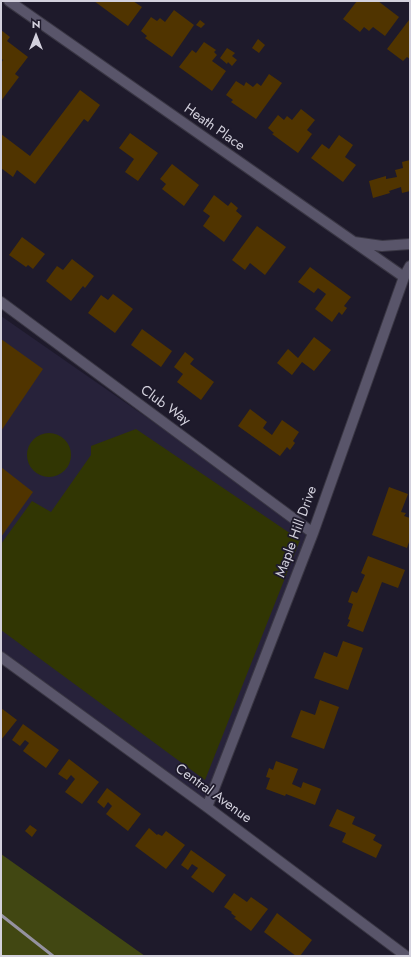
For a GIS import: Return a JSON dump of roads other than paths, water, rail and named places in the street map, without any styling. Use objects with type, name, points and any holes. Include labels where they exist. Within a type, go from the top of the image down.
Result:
[{"type":"street","name":"Heath Place","points":[[9,1],[404,277]]},
{"type":"street","points":[[352,241],[382,246],[410,244]]},
{"type":"street","name":"Maple Hill Drive","points":[[207,807],[313,533],[404,277],[410,266]]},
{"type":"street","name":"Club Way","points":[[1,302],[313,533]]},
{"type":"street","name":"Central Avenue","points":[[1,657],[207,807],[406,956]]},
{"type":"railway","points":[[1,915],[53,956]]}]
